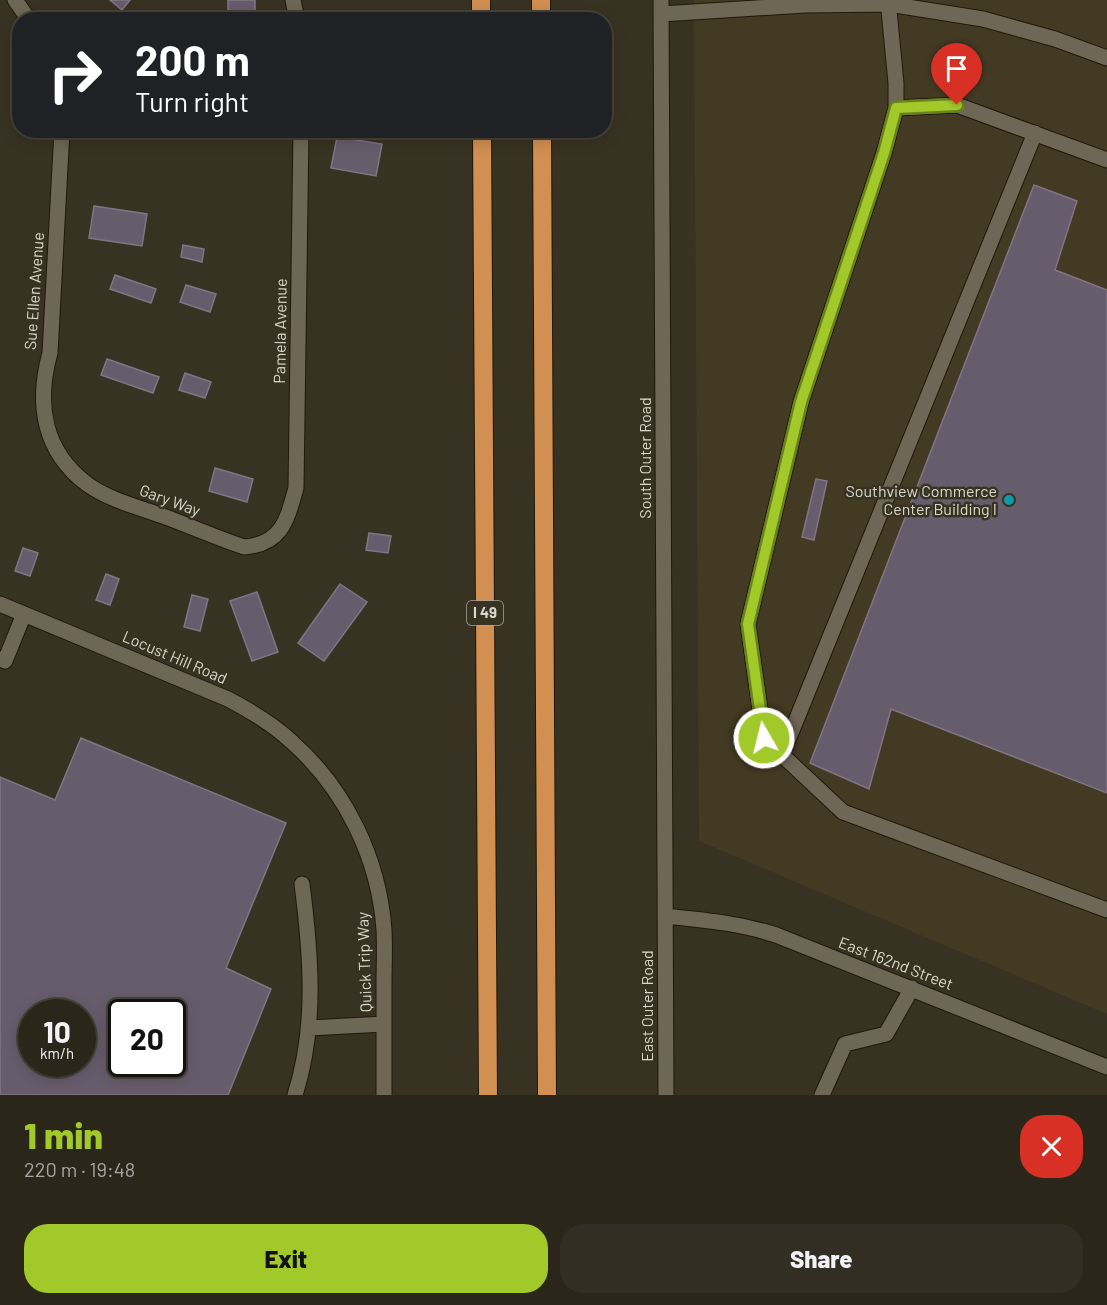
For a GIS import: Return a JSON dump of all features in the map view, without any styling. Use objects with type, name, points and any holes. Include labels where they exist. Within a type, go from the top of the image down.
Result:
[{"type":"highway","name":"I 49","points":[[482,138],[488,1095]]},
{"type":"highway","points":[[542,138],[547,1095]]},
{"type":"street","points":[[661,7],[888,2],[983,19],[1055,39],[1107,58]]},
{"type":"street","points":[[888,2],[896,83],[896,108],[884,153],[801,402],[748,624],[764,738],[843,812],[1107,910]]},
{"type":"street","name":"South Outer Road","points":[[661,7],[665,916]]},
{"type":"street","points":[[896,108],[957,105],[1107,160]]},
{"type":"street","points":[[782,755],[1035,134]]},
{"type":"street","name":"Sue Ellen Avenue","points":[[57,451],[46,425],[42,400],[43,377],[50,353],[62,138]]},
{"type":"street","name":"Pamela Avenue","points":[[281,529],[290,512],[296,488],[301,138]]},
{"type":"street","name":"Gary Way","points":[[57,451],[72,471],[88,484],[114,498],[229,542],[244,547],[258,546],[271,540],[281,529]]},
{"type":"street","name":"Locust Hill Road","points":[[0,604],[228,699],[278,730],[293,742],[320,771]]},
{"type":"street","points":[[0,659],[5,660],[24,614]]},
{"type":"street","name":"Quick Trip Way","points":[[320,771],[352,819],[368,854],[379,892],[384,931],[384,1095]]},
{"type":"street","points":[[295,1095],[304,1066],[310,1009],[310,955],[302,884]]},
{"type":"street","name":"East 162nd Street","points":[[665,916],[749,926],[912,988],[1107,1067]]},
{"type":"street","name":"East Outer Road","points":[[665,916],[666,1095]]},
{"type":"street","points":[[822,1095],[845,1044],[886,1034],[912,988]]},
{"type":"street","points":[[309,1028],[384,1024]]},
{"type":"street","points":[[304,1066],[306,1095]]},
{"type":"shaded area","points":[[694,0],[1107,0],[1107,1014],[699,841]]},
{"type":"building","points":[[110,0],[130,0],[122,10]]},
{"type":"building","points":[[228,0],[255,0],[255,12],[228,12]]},
{"type":"building","points":[[337,138],[382,144],[376,176],[331,168]]},
{"type":"building","name":"Southview Commerce Center Building I","points":[[1034,185],[1077,201],[1055,270],[1107,290],[1107,793],[891,709],[869,789],[810,763]]},
{"type":"building","points":[[94,206],[147,214],[142,246],[89,238]]},
{"type":"building","points":[[183,245],[204,249],[202,262],[181,257]]},
{"type":"building","points":[[115,275],[156,289],[151,303],[110,289]]},
{"type":"building","points":[[186,285],[216,294],[210,312],[180,302]]},
{"type":"building","points":[[107,359],[159,377],[153,393],[101,375]]},
{"type":"building","points":[[185,373],[211,382],[205,398],[179,390]]},
{"type":"building","points":[[215,468],[253,479],[247,502],[209,491]]},
{"type":"building","points":[[816,479],[827,481],[814,540],[802,537]]},
{"type":"building","points":[[369,533],[391,536],[388,553],[366,550]]},
{"type":"building","points":[[23,548],[38,553],[30,576],[15,571]]},
{"type":"building","points":[[106,574],[119,579],[110,605],[96,600]]},
{"type":"building","points":[[340,584],[367,602],[324,661],[298,643]]},
{"type":"building","points":[[257,592],[278,652],[252,661],[230,601]]},
{"type":"building","points":[[192,595],[208,599],[200,631],[184,627]]},
{"type":"building","points":[[81,738],[286,823],[226,968],[271,989],[228,1095],[0,1095],[0,777],[55,800]]},
{"type":"place","name":"Southview Commerce Center Building I","points":[[1009,500]]},
{"type":"route","points":[[764,738],[748,624],[801,402],[884,153],[896,108],[957,105]]}]
